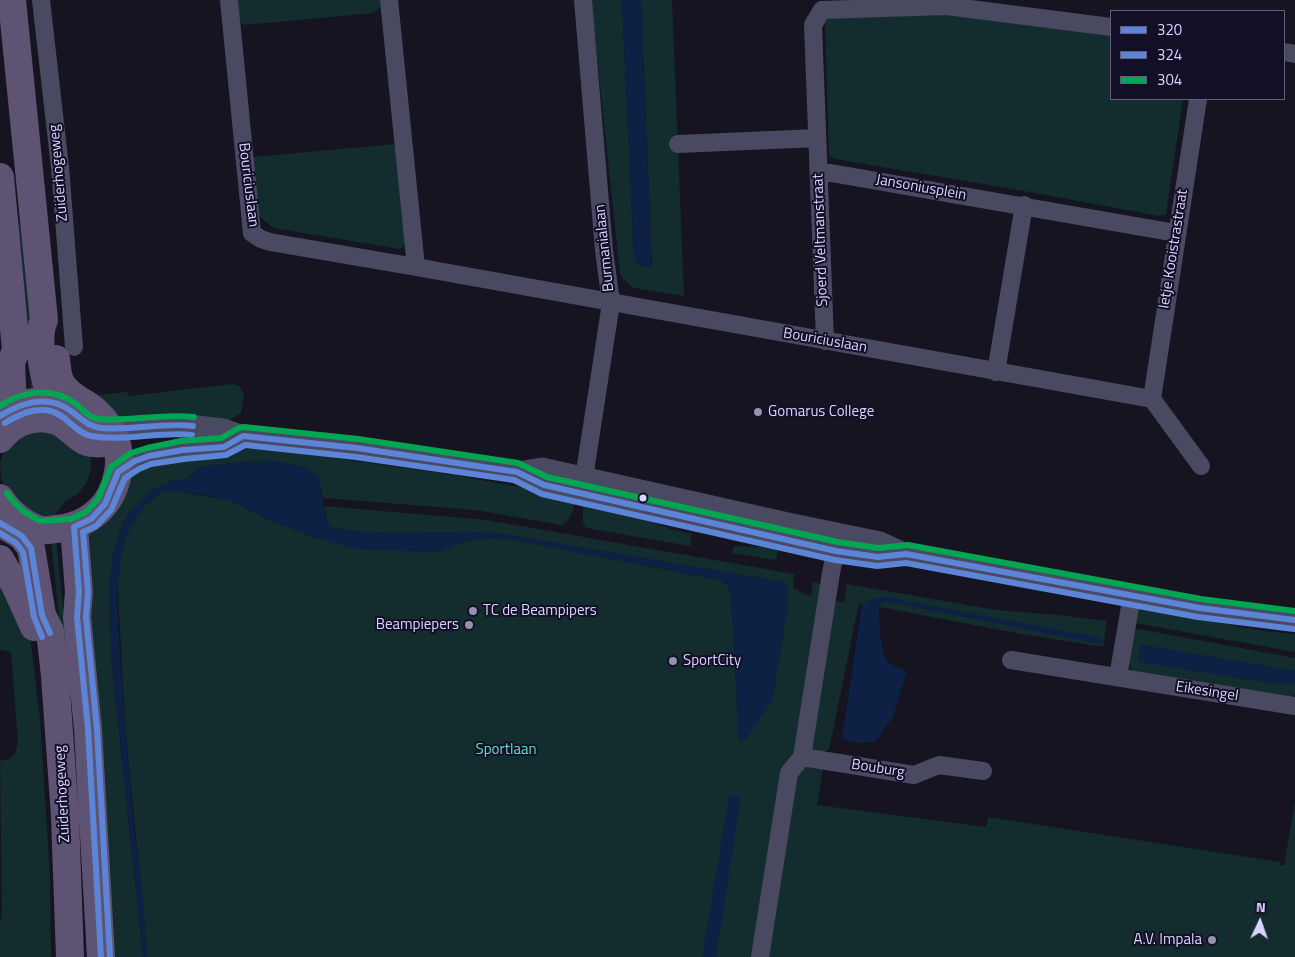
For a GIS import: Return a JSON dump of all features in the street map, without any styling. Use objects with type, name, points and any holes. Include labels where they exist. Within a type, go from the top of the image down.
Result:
[{"type":"main road","name":"Zuiderhogeweg","points":[[12,0],[44,320],[40,330],[45,382],[31,406]]},
{"type":"main road","points":[[0,177],[16,350],[23,360],[31,406],[15,426],[0,439]]},
{"type":"main road","points":[[0,498],[6,507],[20,519],[38,528],[91,519],[105,504],[118,472],[119,456],[104,435],[66,407],[31,406]]},
{"type":"main road","points":[[38,528],[66,516],[81,506],[98,486],[103,462],[104,435]]},
{"type":"main road","name":"Zuiderhogeweg","points":[[70,957],[65,816],[50,631],[42,615],[31,548],[22,536],[38,528],[77,617],[88,729],[101,957]]},
{"type":"main road","points":[[0,559],[26,608],[55,676]]},
{"type":"street","name":"Zuiderhogeweg","points":[[41,0],[60,167],[74,347]]},
{"type":"street","name":"Bouriciuslaan","points":[[228,0],[252,232],[261,239],[1152,399]]},
{"type":"street","points":[[389,0],[416,267]]},
{"type":"street","name":"Burmanialaan","points":[[583,486],[611,303],[604,250],[584,0]]},
{"type":"street","points":[[947,3],[1110,27]]},
{"type":"street","name":"Sjoerd Veltmanstraat","points":[[825,341],[813,25],[822,10],[947,3]]},
{"type":"street","name":"Ietje Kooistrastraat","points":[[1152,399],[1198,100]]},
{"type":"street","points":[[678,144],[817,138]]},
{"type":"street","name":"Jansoniusplein","points":[[819,173],[831,173],[1176,233]]},
{"type":"street","points":[[996,372],[1024,206]]},
{"type":"street","points":[[1152,399],[1201,466]]},
{"type":"street","points":[[104,435],[188,425],[223,429],[243,436],[357,448],[517,472],[542,468],[583,486],[838,542],[880,542],[906,554],[1200,608],[1295,620]]},
{"type":"street","points":[[118,472],[135,461],[149,456],[183,450],[224,447],[243,436]]},
{"type":"street","points":[[760,957],[789,772],[802,757],[838,542]]},
{"type":"street","points":[[1118,677],[1132,595]]},
{"type":"street","name":"Eikesingel","points":[[1011,660],[1295,706]]},
{"type":"street","name":"Bouburg","points":[[802,757],[914,775],[939,765],[983,771]]},
{"type":"green space","points":[[238,0],[381,0],[381,7],[374,13],[244,25],[240,22]]},
{"type":"green space","points":[[591,0],[622,0],[634,258],[640,267],[652,267],[641,0],[672,0],[684,296],[634,288],[620,274]]},
{"type":"green space","points":[[940,13],[989,17],[1110,36],[1110,100],[1183,100],[1166,214],[1159,216],[835,159],[829,156],[825,22],[828,17]]},
{"type":"green space","points":[[396,144],[407,236],[405,246],[399,249],[273,228],[258,215],[253,157]]},
{"type":"green space","points":[[26,222],[40,390],[31,391],[13,224]]},
{"type":"green space","points":[[232,384],[240,386],[244,395],[241,413],[230,420],[218,418],[121,418],[113,415],[96,397],[98,395],[128,392],[129,396]]},
{"type":"green space","points":[[49,430],[91,456],[91,469],[87,482],[78,494],[66,501],[55,515],[47,518],[28,511],[6,491],[1,477],[0,462],[4,451],[22,433]]},
{"type":"green space","points":[[239,449],[270,449],[455,475],[572,497],[575,500],[569,518],[561,525],[476,510],[323,498],[318,476],[275,461],[241,462],[200,467],[187,479],[171,481],[128,514],[120,531],[113,556],[110,578],[111,654],[143,957],[111,957],[83,537],[128,476],[143,466]]},
{"type":"green space","name":"Sportlaan","points":[[163,492],[183,492],[232,501],[261,516],[315,538],[438,552],[458,543],[477,539],[498,538],[720,580],[727,585],[731,592],[739,741],[772,701],[788,604],[788,585],[778,581],[502,534],[469,532],[386,533],[343,530],[328,525],[324,506],[487,520],[794,574],[793,588],[811,596],[813,582],[822,584],[820,598],[844,602],[847,584],[996,610],[1107,621],[1103,647],[1021,634],[859,603],[829,750],[826,750],[817,805],[986,827],[988,817],[1280,862],[1280,865],[1284,865],[1295,802],[1295,957],[147,957],[125,725],[118,578],[121,551],[131,524],[150,501]]},
{"type":"green space","points":[[583,504],[621,510],[670,529],[692,534],[690,546],[586,528],[583,523]]},
{"type":"green space","points":[[56,539],[66,635],[61,636],[51,540]]},
{"type":"green space","points":[[734,546],[778,548],[776,560],[732,553]]},
{"type":"green space","points":[[0,566],[29,631],[32,652],[40,719],[50,878],[51,957],[0,957],[0,921],[2,917],[0,761],[9,759],[15,754],[18,742],[11,652],[0,650]]},
{"type":"green space","points":[[1137,608],[1264,631],[1295,634],[1295,652],[1135,623]]},
{"type":"green space","points":[[1133,628],[1295,658],[1295,671],[1228,660],[1295,684],[1295,695],[1280,699],[1133,673],[1128,660]]},
{"type":"water","points":[[622,0],[641,0],[652,267],[640,267],[634,258]]},
{"type":"water","points":[[275,461],[305,467],[318,476],[328,525],[338,529],[386,533],[469,532],[502,534],[778,581],[788,585],[788,604],[772,701],[745,741],[739,741],[731,592],[727,585],[720,580],[498,538],[477,539],[458,543],[438,552],[358,549],[315,538],[261,516],[232,501],[183,492],[163,492],[149,501],[142,509],[125,538],[117,597],[121,674],[132,806],[143,901],[147,957],[143,957],[111,654],[110,578],[113,556],[120,531],[128,514],[151,490],[172,481],[187,479],[200,467],[241,462]]},
{"type":"water","points":[[885,597],[1102,638],[1100,644],[890,602],[881,603],[879,609],[882,648],[892,665],[907,671],[893,717],[875,742],[859,743],[842,739],[862,605],[869,600]]},
{"type":"water","points":[[1145,645],[1295,671],[1295,684],[1275,684],[1139,662],[1140,647]]},
{"type":"water","points":[[729,796],[741,797],[716,957],[702,957]]},
{"type":"transit line","name":"304","points":[[0,406],[28,394],[48,393],[67,399],[88,415],[98,419],[194,417]]},
{"type":"transit line","name":"320","points":[[0,416],[17,407],[45,401],[63,406],[88,424],[101,428],[193,426]]},
{"type":"transit line","name":"324","points":[[5,423],[24,413],[34,410],[45,410],[59,414],[79,431],[91,436],[116,438],[167,434],[192,435]]},
{"type":"transit line","name":"304","points":[[7,493],[24,512],[40,521],[71,519],[86,512],[98,499],[111,467],[131,453],[181,441],[221,438],[244,427],[358,439],[518,463],[547,477],[838,542],[878,548],[908,545],[1201,599],[1295,611]]},
{"type":"transit line","name":"320","points":[[101,957],[88,729],[77,617],[79,592],[74,527],[91,519],[105,504],[118,472],[135,461],[149,456],[183,450],[224,447],[243,436],[357,448],[517,472],[544,485],[836,551],[878,557],[906,554],[1200,608],[1295,620]]},
{"type":"transit line","name":"324","points":[[110,957],[97,729],[86,617],[88,592],[83,532],[96,526],[111,510],[125,478],[151,464],[226,455],[245,445],[356,457],[514,480],[542,494],[835,560],[877,566],[906,563],[1198,617],[1294,629]]},
{"type":"transit line","name":"320","points":[[0,523],[22,536],[31,548],[42,615],[50,633]]},
{"type":"transit line","name":"324","points":[[0,533],[16,543],[23,552],[34,617],[42,637]]},
{"type":"place","name":"Gomarus College","points":[[758,412]]},
{"type":"place","name":"TC de Beampipers","points":[[473,611]]},
{"type":"place","name":"Beampiepers","points":[[469,625]]},
{"type":"place","name":"SportCity","points":[[673,661]]},
{"type":"place","name":"A.V. Impala","points":[[1212,940]]}]
